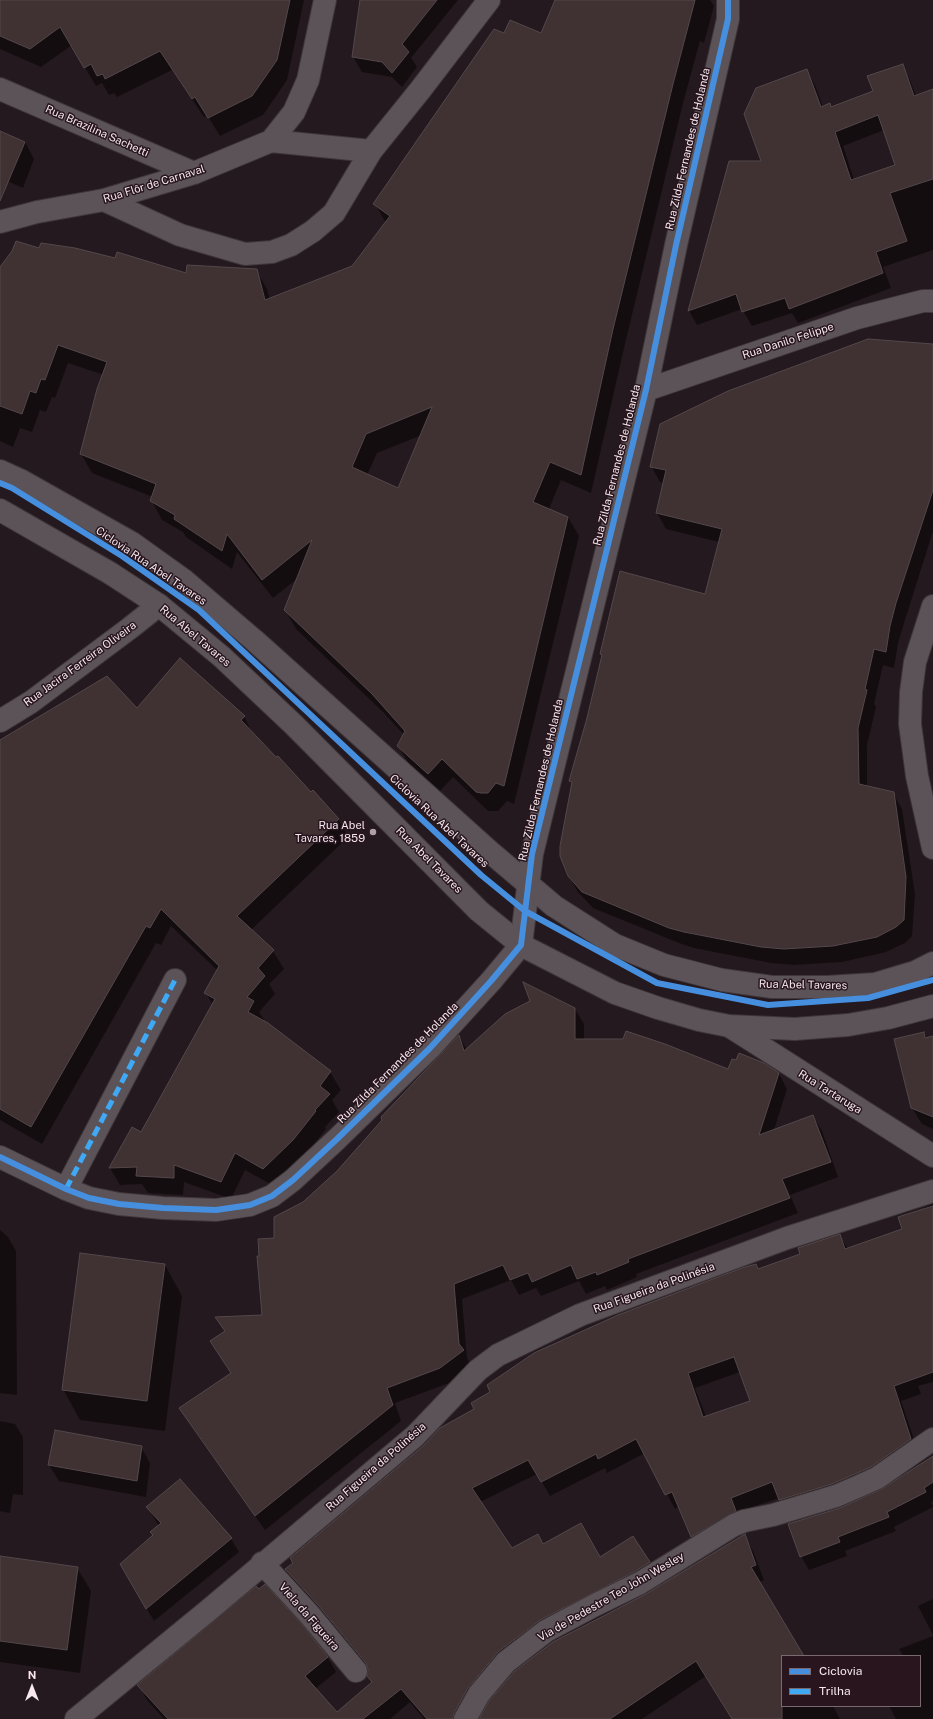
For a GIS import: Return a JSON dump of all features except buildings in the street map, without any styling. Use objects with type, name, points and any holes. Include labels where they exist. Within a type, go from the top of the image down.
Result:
[{"type":"street","name":"Rua Flôr de Carnaval","points":[[0,222],[37,212],[104,200],[194,173],[271,141],[294,112],[308,80],[325,0]]},
{"type":"street","points":[[104,200],[180,235],[245,254],[272,252],[291,245],[313,232],[334,213],[371,151],[421,89],[489,0]]},
{"type":"street","name":"Rua Zilda Fernandes de Holanda","points":[[0,1158],[66,1189],[89,1198],[119,1204],[216,1210],[250,1205],[272,1196],[293,1180],[430,1048],[491,981],[521,945],[532,854],[646,390],[676,245],[728,19],[728,0]]},
{"type":"street","name":"Rua Brazilina Sachetti","points":[[0,89],[194,173]]},
{"type":"street","points":[[271,141],[371,151]]},
{"type":"street","name":"Rua Danilo Felippe","points":[[646,390],[857,318],[923,300],[933,301]]},
{"type":"street","name":"Rua Abel Tavares","points":[[0,471],[22,481],[132,543],[185,581],[254,640],[371,747],[528,885],[554,906],[615,945],[664,965],[722,980],[772,987],[827,987],[875,984],[915,972],[933,963]]},
{"type":"street","name":"Rua Abel Tavares","points":[[0,510],[110,573],[159,605],[222,657],[283,715],[479,911],[521,945],[615,993],[665,1010],[729,1026],[795,1029],[848,1025],[888,1018],[933,1006]]},
{"type":"street","name":"Rua Jacira Ferreira Oliveira","points":[[0,721],[31,702],[159,605]]},
{"type":"street","points":[[933,606],[915,662],[911,692],[910,724],[918,776],[933,848]]},
{"type":"street","points":[[66,1189],[175,980]]},
{"type":"street","name":"Rua Tartaruga","points":[[729,1026],[933,1156]]},
{"type":"street","name":"Rua Figueira da Polinésia","points":[[76,1719],[204,1614],[262,1563],[415,1436],[478,1370],[498,1355],[580,1315],[787,1238],[933,1191]]},
{"type":"street","name":"Via de Pedestre Teo John Wesley","points":[[465,1719],[479,1694],[506,1662],[546,1632],[595,1605],[640,1583],[744,1520],[773,1515],[829,1498],[857,1487],[877,1478],[933,1439]]},
{"type":"street","name":"Viela da Figueira","points":[[262,1563],[308,1613],[356,1671]]},
{"type":"marked path","points":[[66,1189],[175,980]]},
{"type":"cycle path","points":[[0,1157],[66,1189],[89,1198],[119,1204],[163,1208],[216,1210],[250,1205],[272,1196],[293,1180],[337,1139],[430,1048],[491,981],[521,945],[532,854],[646,390],[676,245],[728,19],[728,0]]},
{"type":"cycle path","name":"Ciclovia Rua Abel Tavares","points":[[0,483],[12,488],[122,556],[199,610],[481,875],[525,911],[657,983],[768,1005],[868,998],[933,980]]},
{"type":"place","name":"Rua Abel Tavares, 1859","points":[[373,832]]}]
